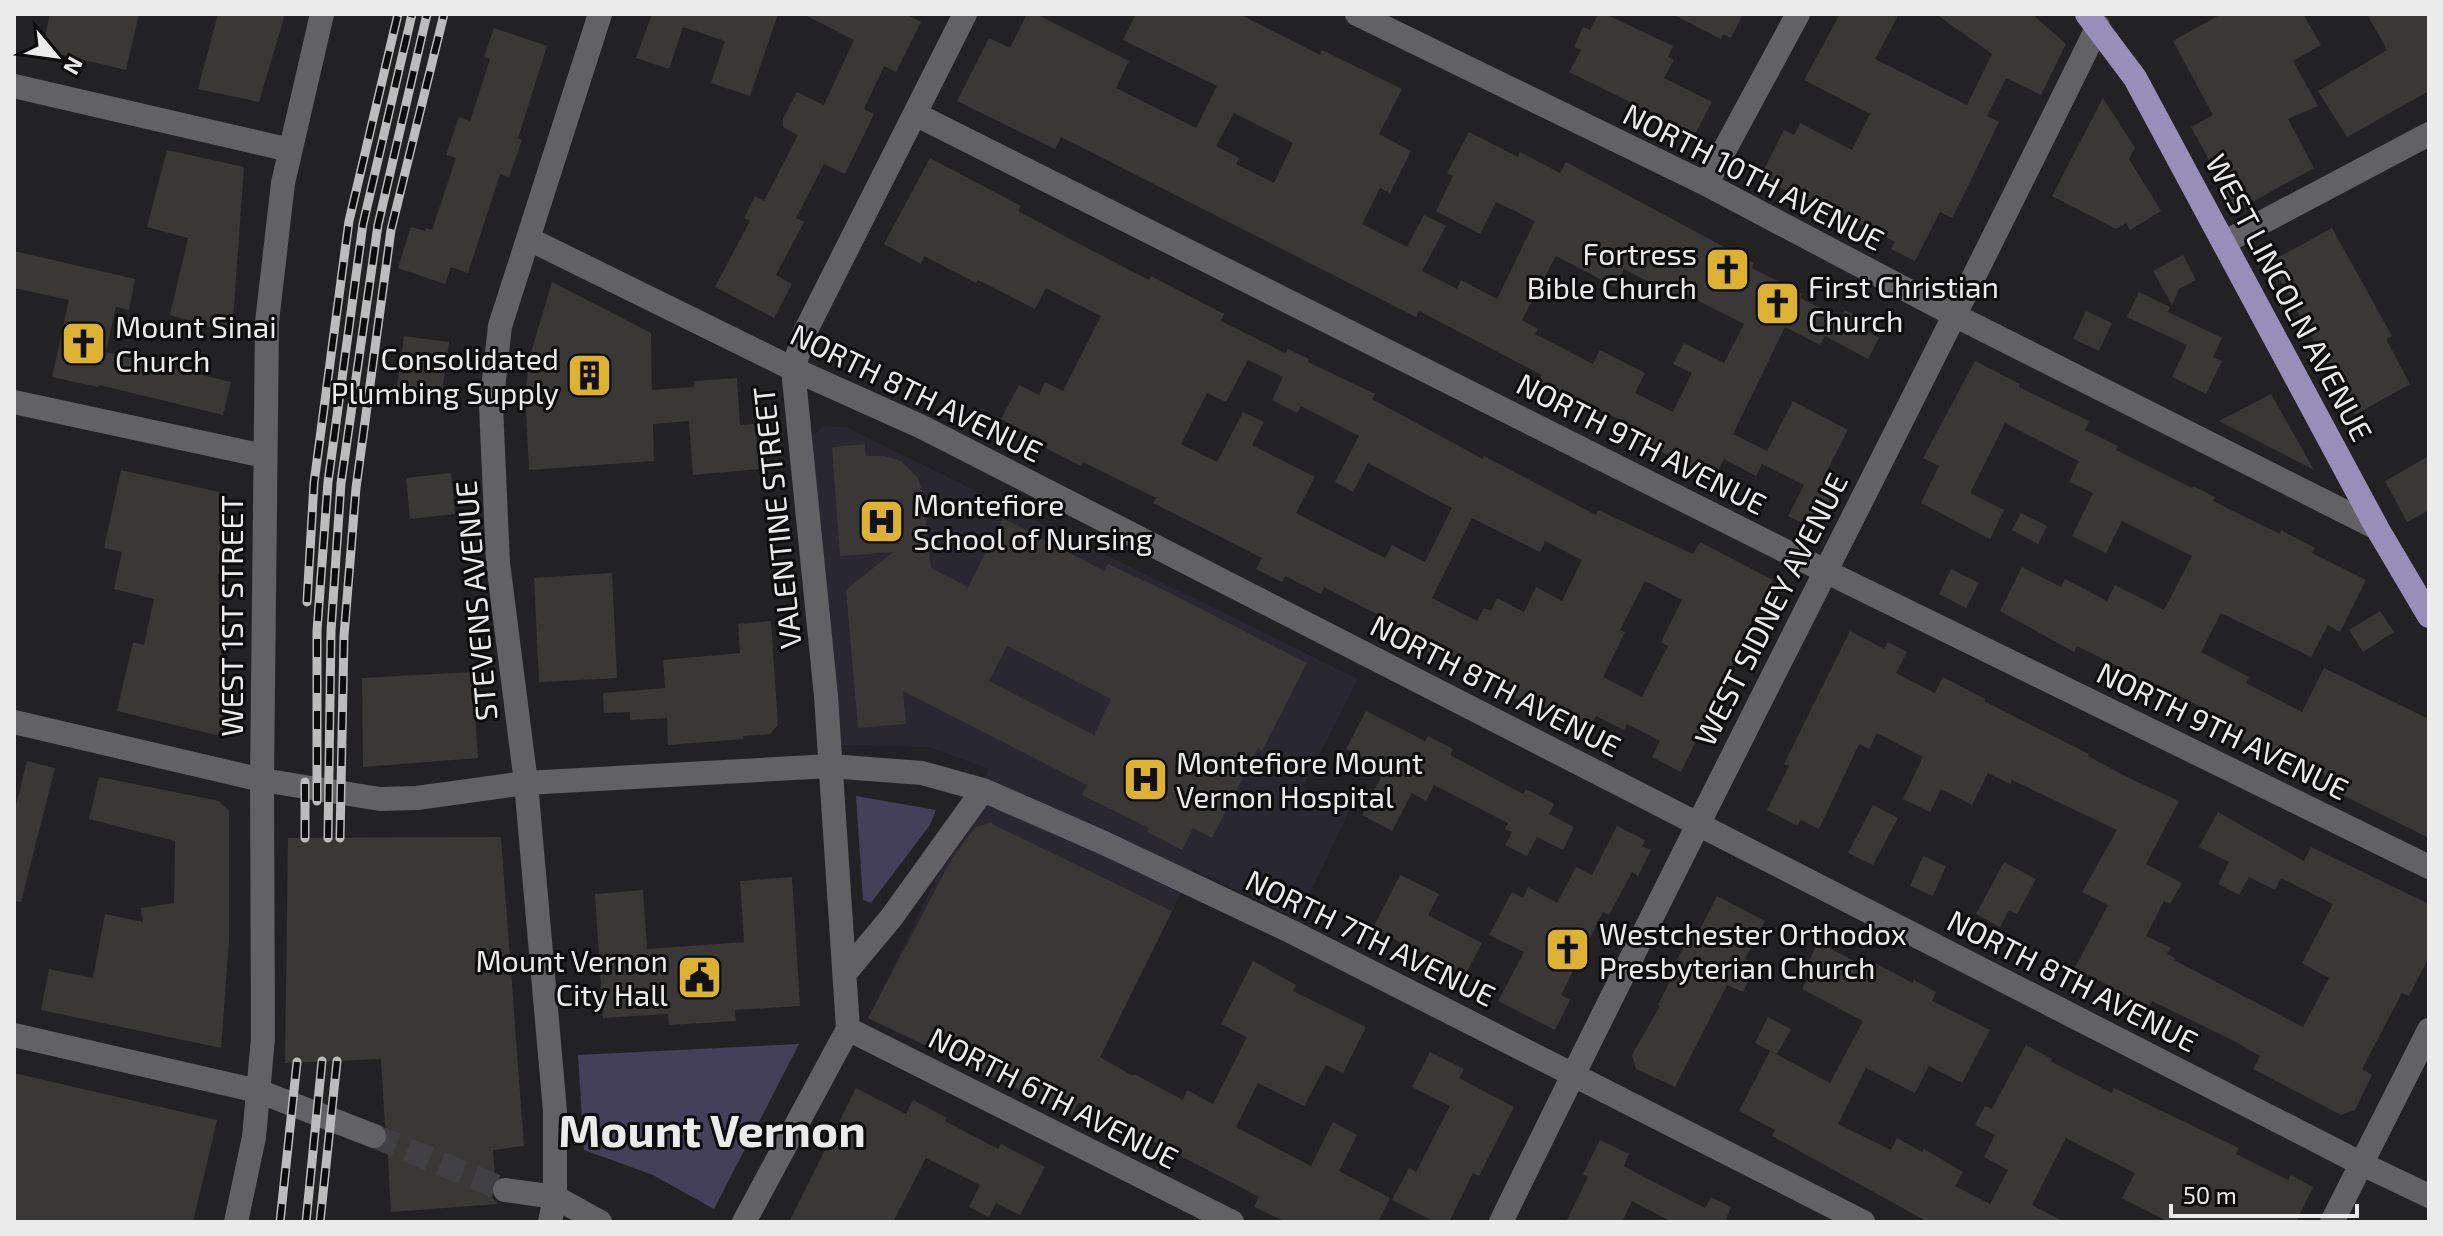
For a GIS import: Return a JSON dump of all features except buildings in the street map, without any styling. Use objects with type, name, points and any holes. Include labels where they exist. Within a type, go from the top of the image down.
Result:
[{"type":"main road","name":"WEST LINCOLN AVENUE","points":[[2092,20],[2135,78],[2377,528],[2429,616]]},
{"type":"street","name":"WEST 1ST STREET","points":[[236,1222],[254,1137],[263,1038],[262,780],[267,322],[283,183],[322,14]]},
{"type":"street","name":"STEVENS AVENUE","points":[[550,1222],[555,1197],[555,1111],[526,783],[498,563],[491,406],[500,326],[600,14]]},
{"type":"street","name":"VALENTINE STREET","points":[[848,1029],[826,696],[793,369],[805,332],[965,14]]},
{"type":"street","name":"NORTH 10TH AVENUE","points":[[1357,14],[1706,184],[1956,316],[2377,528]]},
{"type":"street","points":[[1706,184],[1798,14]]},
{"type":"street","name":"WEST SIDNEY AVENUE","points":[[1501,1222],[1825,571],[1956,316],[2092,20]]},
{"type":"street","points":[[14,86],[290,150]]},
{"type":"street","name":"NORTH 9TH AVENUE","points":[[915,114],[1825,571],[2429,867]]},
{"type":"street","points":[[2225,242],[2429,134]]},
{"type":"street","name":"NORTH 8TH AVENUE","points":[[529,239],[793,369],[922,427],[2429,1196]]},
{"type":"street","points":[[14,402],[264,456]]},
{"type":"street","name":"NORTH 7TH AVENUE","points":[[14,722],[262,780],[380,799],[417,798],[526,783],[830,766],[922,773],[983,790],[1290,931],[1863,1222]]},
{"type":"street","points":[[845,973],[891,918],[983,790]]},
{"type":"street","points":[[744,1222],[848,1029]]},
{"type":"street","name":"NORTH 6TH AVENUE","points":[[848,1029],[1232,1222]]},
{"type":"street","points":[[2332,1222],[2429,1030]]},
{"type":"street","points":[[14,1035],[258,1091],[374,1136]]},
{"type":"street","points":[[505,1190],[555,1197],[600,1222]]},
{"type":"shaded area","name":"Montefiore Mount Vernon Hospital","points":[[822,426],[846,427],[1358,679],[1302,788],[1349,811],[1298,919],[1193,869],[1072,1115],[868,1019],[989,769],[929,747],[839,745],[811,438]]},
{"type":"shaded area","points":[[856,796],[936,810],[930,825],[871,903],[863,900]]},
{"type":"shaded area","points":[[799,1044],[714,1209],[653,1175],[584,1150],[578,1055]]},
{"type":"tunnel","points":[[374,1136],[505,1190]]},
{"type":"railway","points":[[307,602],[314,483],[349,221],[398,14]]},
{"type":"railway","points":[[317,801],[317,631],[328,482],[363,224],[412,14]]},
{"type":"railway","points":[[328,838],[331,631],[341,483],[378,225],[427,14]]},
{"type":"railway","points":[[340,838],[344,636],[356,488],[391,230],[444,14]]},
{"type":"railway","points":[[305,782],[305,838]]},
{"type":"railway","points":[[306,1222],[322,1061]]},
{"type":"railway","points":[[320,1222],[337,1061]]},
{"type":"railway","points":[[280,1222],[297,1062]]},
{"type":"place","name":"Fortress Bible Church","points":[[1728,270]]},
{"type":"place","name":"First Christian Church","points":[[1777,303]]},
{"type":"place","name":"Mount Sinai Church","points":[[84,343]]},
{"type":"place","name":"Consolidated Plumbing Supply","points":[[590,375]]},
{"type":"place","name":"Montefiore School of Nursing","points":[[882,521]]},
{"type":"place","name":"Montefiore Mount Vernon Hospital","points":[[1145,779]]},
{"type":"place","name":"Westchester Orthodox Presbyterian Church","points":[[1568,950]]},
{"type":"place","name":"Mount Vernon City Hall","points":[[699,977]]},
{"type":"district","name":"Mount Vernon","points":[[712,1128]]}]
